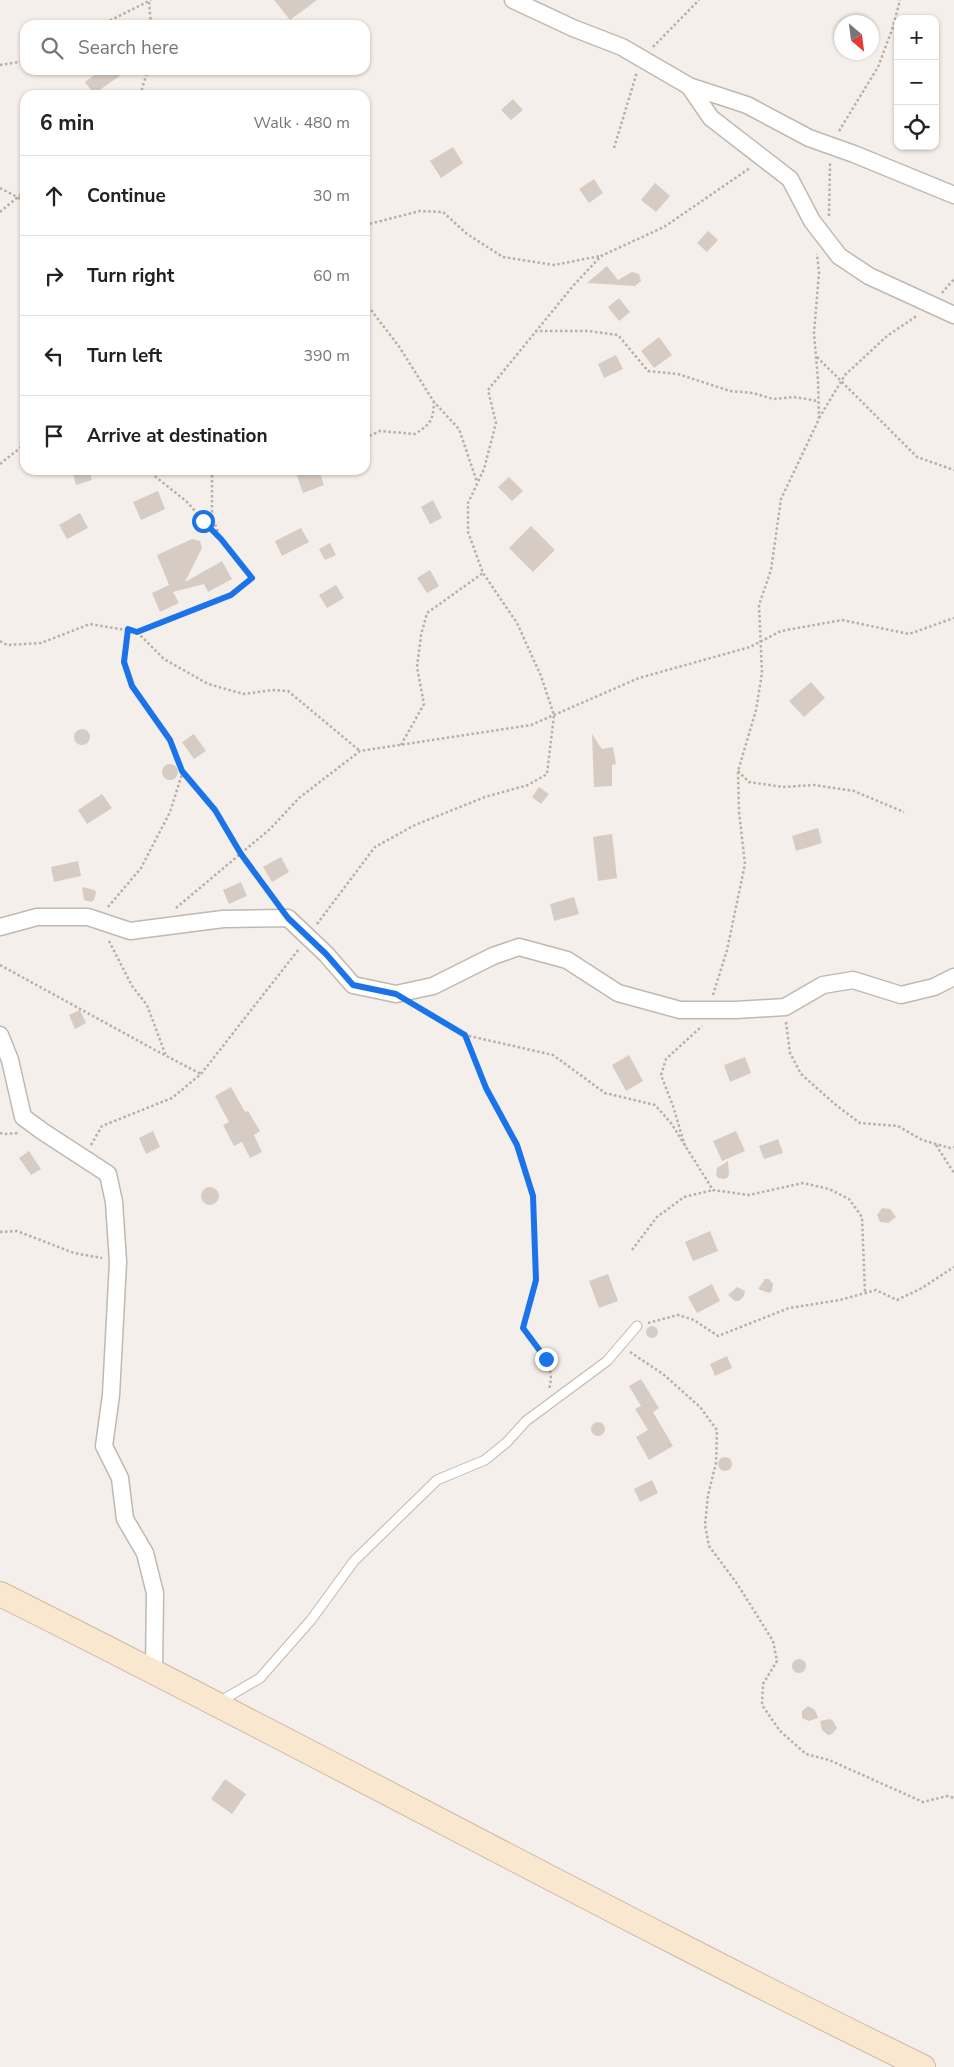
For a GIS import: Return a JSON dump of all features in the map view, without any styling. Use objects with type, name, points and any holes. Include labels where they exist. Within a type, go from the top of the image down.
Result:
[{"type":"main road","points":[[0,1594],[216,1703],[664,1937],[922,2067]]},
{"type":"street","points":[[513,0],[572,28],[622,47],[689,86],[748,105],[809,138],[954,195]]},
{"type":"street","points":[[689,86],[711,118],[790,180],[812,220],[839,256],[869,276],[954,315]]},
{"type":"street","points":[[0,927],[37,917],[88,917],[130,931],[223,919],[288,918],[353,985],[396,994],[433,986],[494,956],[519,947],[567,960],[618,993],[680,1010],[784,1007],[823,985],[853,980],[901,995],[934,987],[954,977]]},
{"type":"street","points":[[0,1035],[10,1060],[23,1117],[108,1174],[114,1202],[118,1262],[111,1395],[104,1446],[120,1478],[125,1519],[145,1553],[155,1593],[154,1671]]},
{"type":"lane","points":[[216,1703],[260,1678],[311,1620],[354,1561],[437,1480],[485,1460],[507,1442],[526,1421],[607,1361],[637,1326]]},
{"type":"path","points":[[111,20],[149,0],[151,20]]},
{"type":"path","points":[[827,240],[830,146],[878,67],[893,27],[900,0]]},
{"type":"path","points":[[0,65],[20,62]]},
{"type":"path","points":[[142,90],[146,75]]},
{"type":"path","points":[[370,224],[420,211],[443,212],[467,234],[503,257],[554,265],[601,256],[664,227],[764,159]]},
{"type":"path","points":[[0,188],[20,200]]},
{"type":"path","points":[[0,212],[20,194]]},
{"type":"path","points":[[812,220],[819,273],[814,333],[818,419]]},
{"type":"path","points":[[84,1157],[102,1126],[172,1098],[201,1074],[308,937],[374,847],[415,825],[485,797],[528,785],[547,774],[554,715],[542,676],[518,623],[483,573],[468,532],[468,503],[484,469],[496,424],[488,390],[572,286],[601,256]]},
{"type":"path","points":[[685,1146],[661,1075],[666,1059],[700,1028],[709,1010],[726,950],[745,864],[739,812],[738,771],[756,710],[762,673],[759,642],[759,605],[771,570],[781,499],[818,419],[842,381],[887,336],[932,305],[954,279]]},
{"type":"path","points":[[370,309],[400,348],[434,402],[459,429],[477,484]]},
{"type":"path","points":[[535,331],[588,331],[618,335],[648,371],[678,374],[730,391],[753,393],[773,399],[794,397],[818,401]]},
{"type":"path","points":[[816,356],[917,458],[954,470]]},
{"type":"path","points":[[370,436],[380,431],[415,434],[428,425],[433,418],[434,402]]},
{"type":"path","points":[[0,464],[20,448]]},
{"type":"path","points":[[137,632],[231,595],[252,578],[221,539],[186,502],[152,475]]},
{"type":"path","points":[[212,475],[212,517],[221,539]]},
{"type":"path","points":[[401,745],[424,704],[417,667],[421,635],[428,613],[483,573]]},
{"type":"path","points":[[174,910],[270,829],[299,798],[360,751],[531,725],[639,678],[750,647],[781,631],[842,620],[909,634],[954,618]]},
{"type":"path","points":[[0,641],[7,645],[42,643],[90,624],[128,629],[137,632],[164,659],[208,684],[244,694],[272,690],[288,691],[360,751]]},
{"type":"path","points":[[128,629],[124,662],[132,686],[170,740],[182,771],[215,810],[241,854],[288,918]]},
{"type":"path","points":[[166,1056],[147,1005],[132,986],[97,920],[141,868],[170,812],[182,771]]},
{"type":"path","points":[[738,771],[749,782],[783,787],[814,785],[854,791],[904,812]]},
{"type":"path","points":[[0,965],[201,1074]]},
{"type":"path","points":[[396,994],[465,1035],[553,1055],[605,1093],[655,1105],[671,1123],[713,1190]]},
{"type":"path","points":[[784,1007],[790,1053],[801,1074],[837,1106],[860,1123],[898,1126],[922,1140],[950,1148],[954,1147]]},
{"type":"path","points":[[465,1035],[486,1088],[517,1145],[533,1196],[536,1280],[523,1328],[546,1359],[552,1381],[542,1410]]},
{"type":"path","points":[[935,1143],[954,1173]]},
{"type":"path","points":[[632,1250],[657,1217],[684,1197],[713,1190],[750,1195],[803,1183],[829,1190],[849,1199],[862,1217],[865,1293]]},
{"type":"path","points":[[0,1232],[17,1231],[74,1253],[118,1262]]},
{"type":"path","points":[[637,1326],[678,1315],[694,1320],[718,1336],[789,1308],[840,1300],[876,1290],[897,1300],[922,1288],[954,1267]]},
{"type":"path","points":[[620,1346],[663,1374],[700,1407],[717,1430],[716,1463],[708,1495],[705,1525],[708,1546],[738,1585],[773,1641],[778,1661],[763,1684],[762,1705],[780,1731],[806,1754],[829,1760],[923,1802],[947,1796],[954,1798]]},
{"type":"building","points":[[274,0],[317,0],[290,20]]},
{"type":"building","points":[[94,75],[121,75],[100,90],[91,90],[85,82]]},
{"type":"building","points":[[513,99],[523,110],[511,120],[501,110]]},
{"type":"building","points":[[453,147],[463,163],[441,178],[430,161]]},
{"type":"building","points":[[594,179],[603,193],[589,203],[579,189]]},
{"type":"building","points":[[655,183],[670,196],[656,212],[641,200]]},
{"type":"building","points":[[708,231],[718,240],[707,252],[697,243]]},
{"type":"building","points":[[607,266],[618,280],[632,272],[639,274],[641,281],[635,286],[587,283]]},
{"type":"building","points":[[619,298],[630,312],[619,321],[608,307]]},
{"type":"building","points":[[659,337],[672,355],[654,368],[641,351]]},
{"type":"building","points":[[616,355],[623,369],[604,378],[598,364]]},
{"type":"building","points":[[73,475],[90,475],[92,480],[76,485]]},
{"type":"building","points":[[297,475],[321,475],[324,485],[303,493]]},
{"type":"building","points":[[509,477],[523,491],[512,501],[498,487]]},
{"type":"building","points":[[158,491],[165,509],[141,520],[133,502]]},
{"type":"building","points":[[433,500],[442,518],[430,524],[421,507]]},
{"type":"building","points":[[80,513],[88,528],[67,539],[59,525]]},
{"type":"building","points":[[531,526],[555,550],[533,572],[509,548]]},
{"type":"building","points":[[301,528],[309,542],[282,556],[275,541]]},
{"type":"building","points":[[192,539],[200,541],[202,548],[185,582],[222,561],[232,579],[208,592],[204,584],[173,592],[179,603],[160,612],[152,593],[169,585],[157,555]]},
{"type":"building","points":[[330,543],[336,555],[325,560],[319,549]]},
{"type":"building","points":[[430,570],[439,586],[427,593],[417,578]]},
{"type":"building","points":[[336,585],[344,598],[327,608],[319,595]]},
{"type":"building","points":[[811,682],[825,698],[804,717],[789,701]]},
{"type":"building","points":[[82,729],[88,731],[90,737],[88,743],[82,745],[76,743],[74,737],[76,731]]},
{"type":"building","points":[[194,734],[206,751],[194,759],[182,742]]},
{"type":"building","points":[[592,734],[602,749],[613,747],[616,764],[612,765],[612,786],[594,787]]},
{"type":"building","points":[[170,764],[178,772],[170,780],[162,772]]},
{"type":"building","points":[[539,787],[549,794],[541,804],[532,797]]},
{"type":"building","points":[[102,794],[112,808],[87,824],[78,810]]},
{"type":"building","points":[[818,828],[822,843],[796,851],[792,836]]},
{"type":"building","points":[[612,834],[617,878],[598,881],[593,837]]},
{"type":"building","points":[[281,857],[289,872],[272,882],[263,867]]},
{"type":"building","points":[[78,861],[81,876],[54,882],[51,867]]},
{"type":"building","points":[[241,882],[247,896],[229,904],[223,890]]},
{"type":"building","points":[[82,887],[95,890],[94,900],[91,902],[84,900]]},
{"type":"building","points":[[574,897],[579,914],[554,921],[550,904]]},
{"type":"building","points":[[80,1010],[86,1023],[75,1029],[69,1015]]},
{"type":"building","points":[[629,1055],[643,1081],[626,1091],[612,1065]]},
{"type":"building","points":[[745,1057],[751,1073],[730,1082],[724,1065]]},
{"type":"building","points":[[231,1087],[245,1112],[248,1111],[260,1131],[254,1135],[262,1152],[250,1158],[242,1142],[234,1146],[223,1125],[229,1122],[215,1096]]},
{"type":"building","points":[[153,1131],[160,1147],[146,1154],[139,1138]]},
{"type":"building","points":[[736,1131],[745,1151],[722,1161],[713,1141]]},
{"type":"building","points":[[778,1139],[783,1153],[764,1159],[759,1146]]},
{"type":"building","points":[[29,1151],[41,1169],[31,1175],[19,1158]]},
{"type":"building","points":[[728,1161],[728,1177],[725,1179],[718,1178],[716,1175],[717,1168]]},
{"type":"building","points":[[210,1187],[216,1190],[219,1196],[216,1202],[210,1205],[204,1202],[201,1196],[204,1190]]},
{"type":"building","points":[[882,1208],[890,1209],[896,1217],[888,1223],[880,1222],[877,1215]]},
{"type":"building","points":[[710,1231],[718,1251],[693,1261],[685,1242]]},
{"type":"building","points":[[608,1274],[618,1301],[599,1308],[589,1281]]},
{"type":"building","points":[[765,1279],[769,1279],[773,1284],[772,1291],[769,1293],[758,1289]]},
{"type":"building","points":[[712,1284],[720,1301],[697,1313],[688,1297]]},
{"type":"building","points":[[737,1287],[745,1291],[744,1296],[739,1301],[735,1301],[728,1295]]},
{"type":"building","points":[[654,1326],[657,1327],[657,1337],[650,1338],[647,1337],[646,1330],[647,1327]]},
{"type":"building","points":[[727,1356],[732,1368],[715,1376],[710,1364]]},
{"type":"building","points":[[641,1379],[659,1408],[653,1412],[673,1446],[649,1460],[636,1437],[648,1430],[635,1409],[641,1406],[629,1386]]},
{"type":"building","points":[[595,1422],[601,1422],[605,1429],[601,1436],[595,1436],[591,1432],[591,1426]]},
{"type":"building","points":[[725,1457],[730,1459],[732,1464],[730,1469],[725,1471],[720,1469],[718,1464],[720,1459]]},
{"type":"building","points":[[652,1480],[658,1493],[640,1502],[634,1489]]},
{"type":"building","points":[[796,1659],[802,1659],[806,1666],[802,1673],[796,1673],[792,1669],[792,1663]]},
{"type":"building","points":[[808,1706],[815,1710],[818,1718],[809,1721],[802,1718],[802,1711]]},
{"type":"building","points":[[830,1719],[837,1728],[832,1734],[828,1735],[822,1730],[820,1721]]},
{"type":"building","points":[[225,1779],[246,1794],[232,1814],[211,1799]]},
{"type":"route","points":[[203,521],[221,539],[252,578],[231,595],[137,632],[128,629],[124,662],[132,686],[170,740],[182,771],[215,810],[241,854],[288,918],[326,954],[353,985],[396,994],[465,1035],[486,1088],[517,1145],[533,1196],[536,1280],[523,1328],[546,1359]]}]
